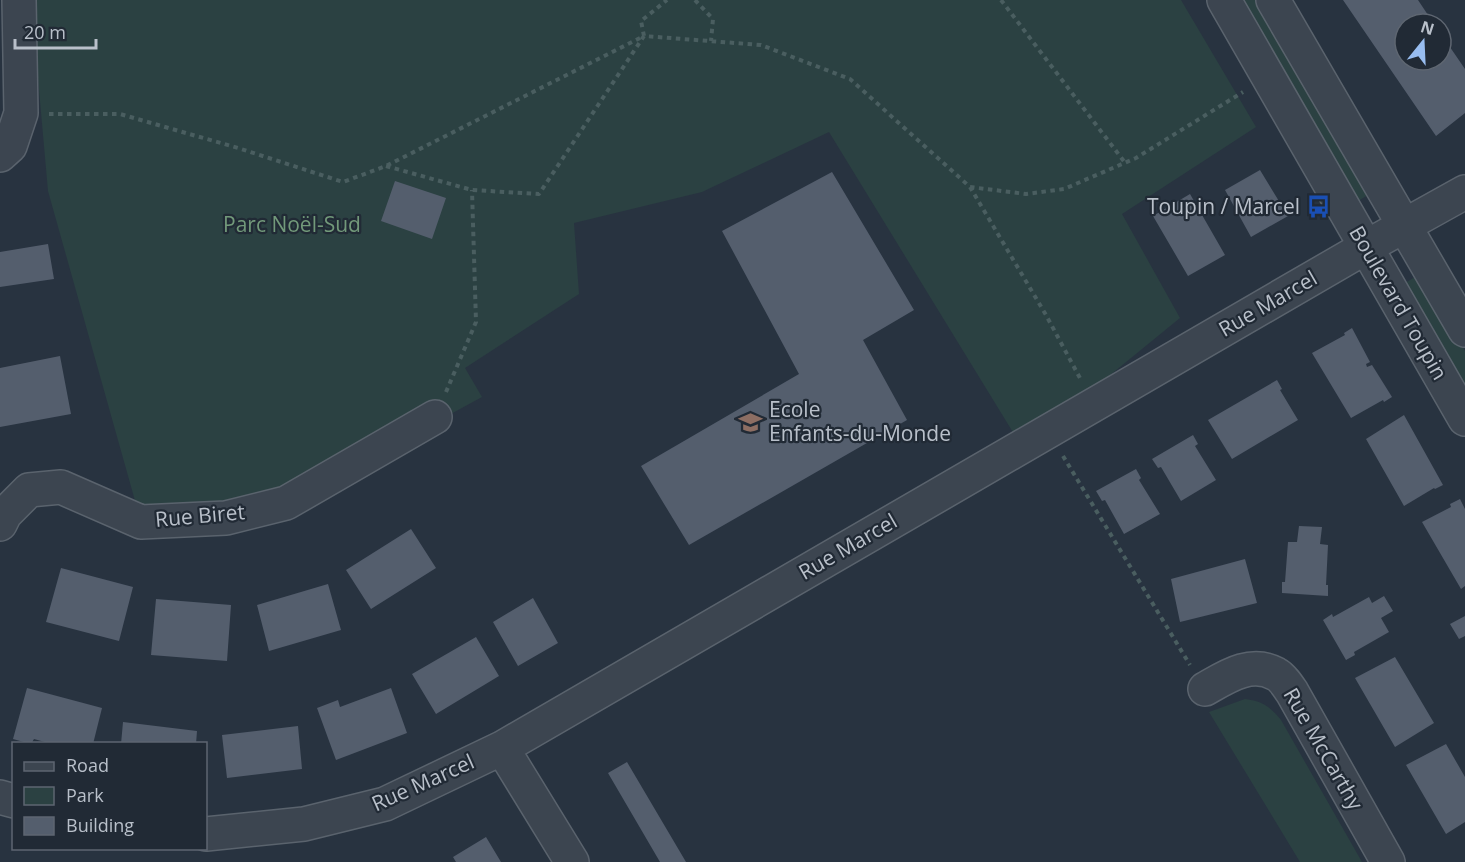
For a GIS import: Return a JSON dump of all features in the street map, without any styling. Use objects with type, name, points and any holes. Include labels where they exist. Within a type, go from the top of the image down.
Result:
[{"type":"street","name":"Boulevard Toupin","points":[[1224,0],[1465,419]]},
{"type":"street","name":"Boulevard Toupin","points":[[1273,0],[1465,330]]},
{"type":"street","points":[[0,155],[10,146],[21,113],[19,7]]},
{"type":"street","name":"Rue Marcel","points":[[207,834],[304,824],[385,804],[502,747],[1465,192]]},
{"type":"street","name":"Rue Biret","points":[[0,524],[5,514],[29,490],[61,487],[141,522],[226,518],[286,504],[435,417]]},
{"type":"street","name":"Rue McCarthy","points":[[1205,689],[1236,671],[1259,669],[1278,674],[1292,692],[1388,862]]},
{"type":"street","points":[[502,747],[572,862]]},
{"type":"path","points":[[386,166],[472,190],[539,194],[644,36],[641,21],[667,0]]},
{"type":"path","points":[[695,0],[713,19],[711,41]]},
{"type":"path","points":[[1001,0],[1126,164]]},
{"type":"path","points":[[21,113],[120,114],[238,148],[343,182],[386,166],[644,36],[761,45],[850,79],[970,187],[1046,315],[1094,405]]},
{"type":"path","points":[[970,187],[1026,194],[1064,189],[1126,164],[1249,88]]},
{"type":"path","points":[[435,417],[476,322],[472,190]]},
{"type":"path","points":[[1048,431],[1205,689]]},
{"type":"green space","name":"Parc Noël-Sud","points":[[31,0],[1181,0],[1256,127],[1122,214],[1180,318],[1022,447],[829,132],[702,192],[574,223],[579,294],[465,368],[482,397],[293,500],[141,522],[48,191]]},
{"type":"green space","points":[[1234,0],[1261,0],[1373,192],[1353,204]]},
{"type":"green space","points":[[1420,274],[1465,351],[1465,398],[1400,286]]},
{"type":"green space","points":[[1245,699],[1266,705],[1281,720],[1362,862],[1300,862],[1209,712]]},
{"type":"building","points":[[1343,0],[1418,0],[1426,12],[1393,12],[1393,72],[1453,72],[1453,52],[1465,69],[1465,113],[1436,136]]},
{"type":"building","points":[[1260,170],[1288,216],[1251,237],[1225,190]]},
{"type":"building","points":[[832,172],[914,310],[863,340],[907,420],[689,545],[641,466],[799,374],[722,231]]},
{"type":"building","points":[[395,181],[446,198],[432,239],[381,221]]},
{"type":"building","points":[[1190,194],[1225,255],[1188,276],[1153,216]]},
{"type":"building","points":[[48,244],[54,279],[0,287],[0,252]]},
{"type":"building","points":[[1352,328],[1370,362],[1366,364],[1367,367],[1372,365],[1392,397],[1351,418],[1312,353],[1345,335],[1344,333]]},
{"type":"building","points":[[60,356],[71,414],[0,427],[0,368]]},
{"type":"building","points":[[1277,380],[1282,389],[1280,390],[1298,420],[1232,459],[1208,420]]},
{"type":"building","points":[[1404,415],[1443,485],[1404,506],[1366,439]]},
{"type":"building","points":[[1193,435],[1198,444],[1195,446],[1216,480],[1181,501],[1161,467],[1158,468],[1152,459]]},
{"type":"building","points":[[1136,469],[1141,478],[1139,480],[1160,514],[1124,534],[1105,500],[1102,501],[1096,491]]},
{"type":"building","points":[[1460,499],[1465,509],[1465,586],[1461,589],[1422,522],[1451,507],[1450,504]]},
{"type":"building","points":[[1299,526],[1322,527],[1320,544],[1328,545],[1326,585],[1328,585],[1328,596],[1282,593],[1288,542],[1297,542]]},
{"type":"building","points":[[411,529],[436,568],[371,609],[346,570]]},
{"type":"building","points":[[1245,559],[1257,603],[1180,622],[1171,579]]},
{"type":"building","points":[[61,568],[133,587],[119,641],[46,622]]},
{"type":"building","points":[[328,584],[341,630],[269,651],[257,605]]},
{"type":"building","points":[[1384,596],[1393,611],[1381,618],[1389,632],[1354,652],[1355,655],[1346,660],[1323,620],[1369,597],[1372,603]]},
{"type":"building","points":[[533,598],[558,643],[518,666],[493,622]]},
{"type":"building","points":[[156,599],[231,605],[227,661],[151,655]]},
{"type":"building","points":[[1465,616],[1465,636],[1459,639],[1450,624]]},
{"type":"building","points":[[476,637],[499,676],[436,714],[412,674]]},
{"type":"building","points":[[1395,657],[1434,723],[1395,747],[1355,678]]},
{"type":"building","points":[[27,688],[102,708],[94,742],[45,742],[34,739],[32,742],[24,742],[13,739]]},
{"type":"building","points":[[391,688],[407,733],[336,760],[317,708],[338,700],[340,707]]},
{"type":"building","points":[[123,722],[197,731],[196,742],[121,742]]},
{"type":"building","points":[[298,726],[302,769],[227,778],[222,735]]},
{"type":"building","points":[[1446,744],[1465,777],[1465,822],[1446,834],[1406,765]]},
{"type":"building","points":[[627,762],[686,862],[660,862],[608,773]]},
{"type":"building","points":[[486,837],[501,862],[456,862],[453,857]]},
{"type":"place","name":"Toupin / Marcel","points":[[1318,207]]},
{"type":"place","name":"Ecole Enfants-du-Monde","points":[[751,422]]}]
